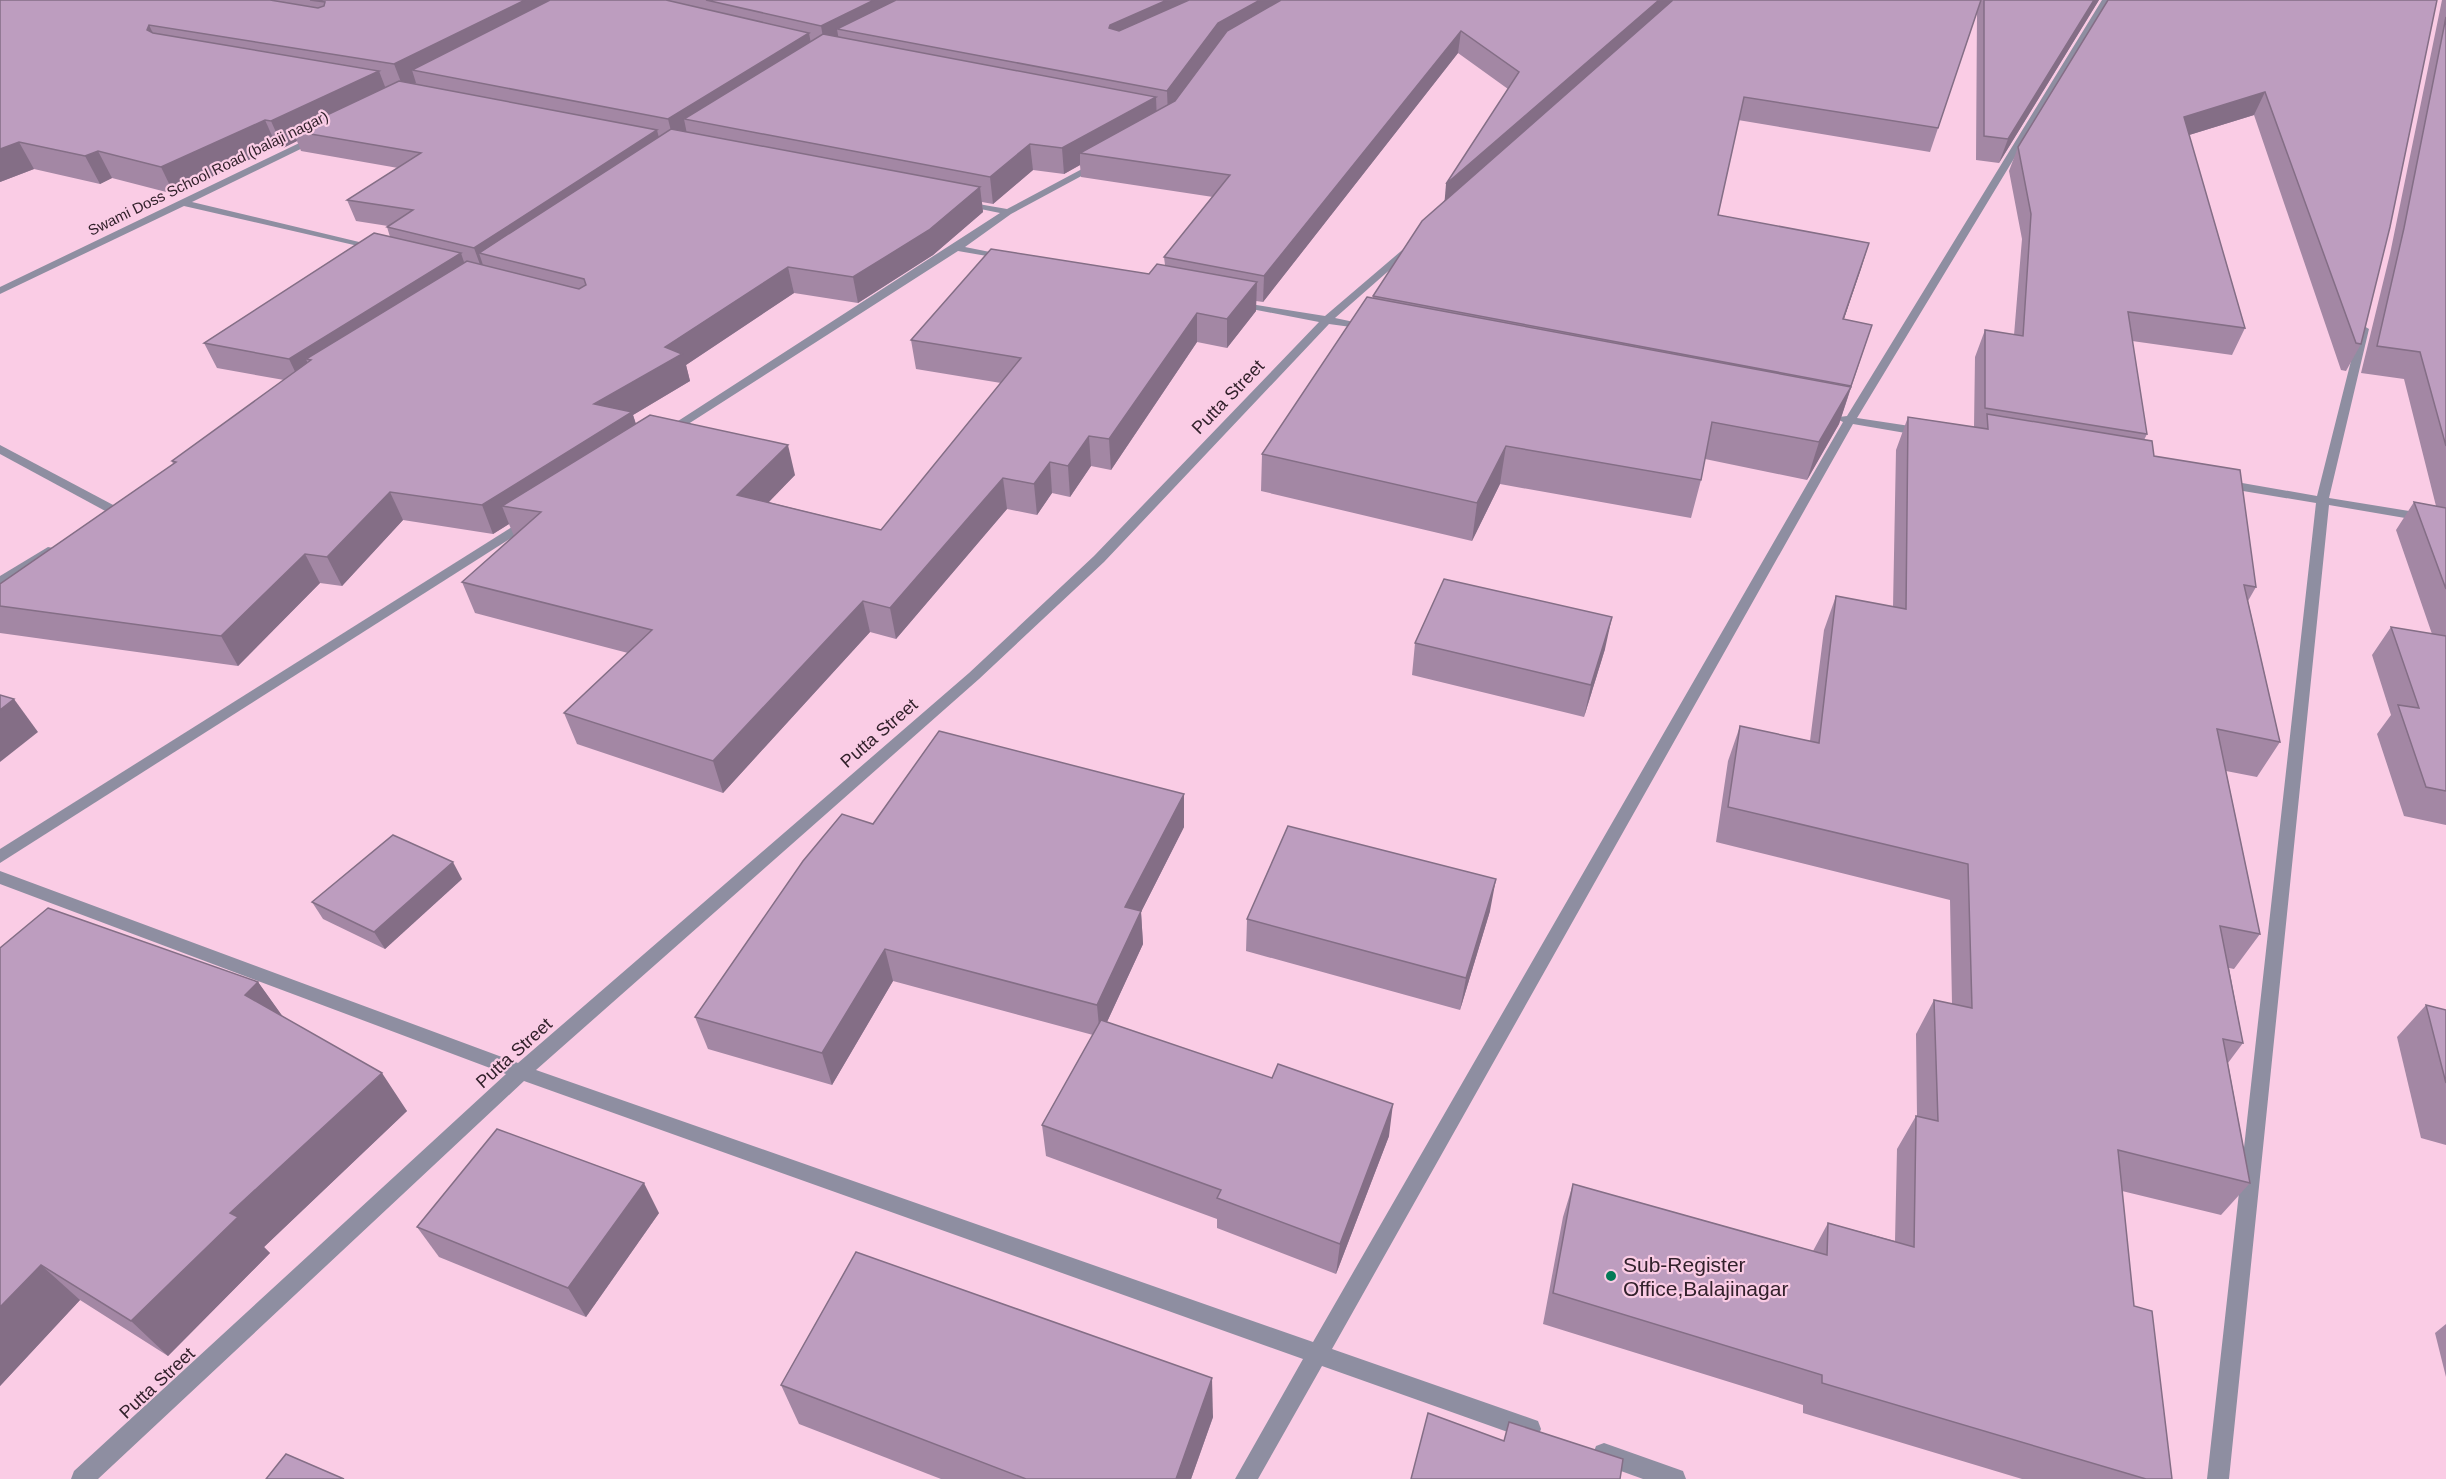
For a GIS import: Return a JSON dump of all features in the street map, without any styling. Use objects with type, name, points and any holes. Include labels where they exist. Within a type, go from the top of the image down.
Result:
[{"type":"street","points":[[1246,1479],[1850,420],[2106,0]]},
{"type":"street","name":"Swami Doss School Road (balaji nagar)","points":[[0,291],[330,131]]},
{"type":"street","points":[[654,440],[956,248],[1008,212],[1112,155]]},
{"type":"street","points":[[951,201],[1008,212]]},
{"type":"street","points":[[181,202],[390,252]]},
{"type":"street","name":"Putta Street","points":[[82,1479],[521,1072],[974,676],[1099,559],[1257,396],[1327,320],[1423,234]]},
{"type":"street","points":[[956,248],[1014,259]]},
{"type":"street","points":[[1222,300],[1385,331]]},
{"type":"street","points":[[2218,1479],[2323,500],[2369,310]]},
{"type":"street","points":[[1826,416],[1932,434]]},
{"type":"street","points":[[0,449],[113,510]]},
{"type":"street","points":[[2216,482],[2446,520]]},
{"type":"street","points":[[0,857],[544,511]]},
{"type":"street","points":[[0,582],[56,546]]},
{"type":"street","points":[[0,877],[521,1072],[1316,1355],[1551,1436]]},
{"type":"street","points":[[1585,1448],[1675,1479]]},
{"type":"building","points":[[0,0],[270,0],[318,8],[324,6],[325,2],[310,0],[525,0],[394,64],[149,25],[147,30],[153,33],[379,71],[271,121],[265,120],[161,167],[98,151],[85,156],[19,142],[0,149]]},
{"type":"building","points":[[550,0],[666,0],[809,33],[668,119],[412,70]]},
{"type":"building","points":[[706,0],[874,0],[821,26]]},
{"type":"building","points":[[896,0],[1167,0],[1110,25],[1109,28],[1119,31],[1189,0],[1260,0],[1218,23],[1167,91],[837,29]]},
{"type":"building","points":[[1281,0],[1659,0],[1446,184],[1519,72],[1461,31],[1264,276],[1164,257],[1230,175],[1080,153],[1175,101],[1227,31]]},
{"type":"building","points":[[1673,0],[1981,0],[1938,128],[1744,97],[1718,215],[1869,243],[1843,319],[1872,325],[1851,386],[1373,296],[1422,221]]},
{"type":"building","points":[[1984,0],[2094,0],[2008,139],[1984,136]]},
{"type":"building","points":[[2108,0],[2437,0],[2390,227],[2361,344],[2356,343],[2265,92],[2184,117],[2245,328],[2128,312],[2147,434],[1985,408],[1985,330],[2023,336],[2031,214],[2018,147]]},
{"type":"building","points":[[2446,17],[2446,446],[2420,352],[2377,346],[2404,228]]},
{"type":"building","points":[[823,34],[1156,97],[1062,148],[1030,144],[990,177],[684,119]]},
{"type":"building","points":[[399,81],[657,130],[474,248],[387,227],[413,210],[347,200],[421,153],[293,131]]},
{"type":"building","points":[[671,129],[980,187],[929,230],[853,277],[788,267],[665,347],[682,354],[594,404],[632,412],[482,505],[390,492],[327,557],[305,554],[221,636],[0,606],[0,584],[176,462],[172,461],[311,360],[306,359],[467,261],[579,289],[586,285],[584,279],[479,253]]},
{"type":"building","points":[[374,233],[461,253],[289,359],[204,343]]},
{"type":"building","points":[[991,249],[1149,274],[1157,264],[1257,282],[1227,319],[1197,313],[1109,439],[1089,436],[1068,466],[1050,462],[1034,484],[1003,478],[890,608],[863,601],[713,761],[564,713],[652,630],[462,582],[541,512],[502,506],[650,415],[788,445],[737,495],[881,530],[1021,358],[911,340]]},
{"type":"building","points":[[1367,297],[1851,387],[1819,442],[1712,422],[1701,480],[1506,446],[1477,503],[1262,454]]},
{"type":"building","points":[[1987,414],[2152,441],[2154,456],[2240,470],[2256,587],[2244,585],[2280,742],[2217,729],[2260,934],[2220,926],[2243,1043],[2223,1039],[2250,1183],[2118,1150],[2134,1306],[2152,1311],[2172,1479],[2146,1479],[1822,1383],[1822,1375],[1553,1293],[1573,1184],[1827,1255],[1828,1223],[1914,1247],[1916,1116],[1938,1121],[1934,1000],[1972,1008],[1968,864],[1728,807],[1740,726],[1819,743],[1836,596],[1906,609],[1908,417],[1988,429]]},
{"type":"building","points":[[2414,502],[2446,508],[2446,589]]},
{"type":"building","points":[[1444,579],[1612,617],[1591,685],[1415,643]]},
{"type":"building","points":[[2391,627],[2446,636],[2446,791],[2426,787],[2398,705],[2419,708]]},
{"type":"building","points":[[0,695],[14,699],[0,710]]},
{"type":"building","points":[[939,731],[1184,794],[1125,907],[1141,911],[1097,1005],[885,949],[822,1053],[695,1017],[803,861],[842,814],[873,824]]},
{"type":"building","points":[[1288,826],[1496,879],[1466,978],[1247,919]]},
{"type":"building","points":[[393,835],[453,862],[374,932],[312,902]]},
{"type":"building","points":[[48,908],[258,982],[245,995],[382,1073],[230,1213],[238,1217],[131,1321],[41,1265],[0,1307],[0,948]]},
{"type":"building","points":[[2426,1005],[2446,1010],[2446,1083]]},
{"type":"building","points":[[1101,1020],[1272,1078],[1278,1064],[1393,1104],[1340,1244],[1217,1198],[1221,1190],[1042,1125]]},
{"type":"building","points":[[497,1129],[644,1183],[568,1288],[417,1227]]},
{"type":"building","points":[[856,1252],[1212,1378],[1176,1479],[1026,1479],[781,1385]]},
{"type":"building","points":[[1428,1413],[1504,1441],[1509,1422],[1623,1459],[1620,1479],[1411,1479]]},
{"type":"building","points":[[286,1454],[344,1479],[266,1479]]},
{"type":"place","name":"Sub-Register Office,Balajinagar","points":[[1611,1276]]}]
